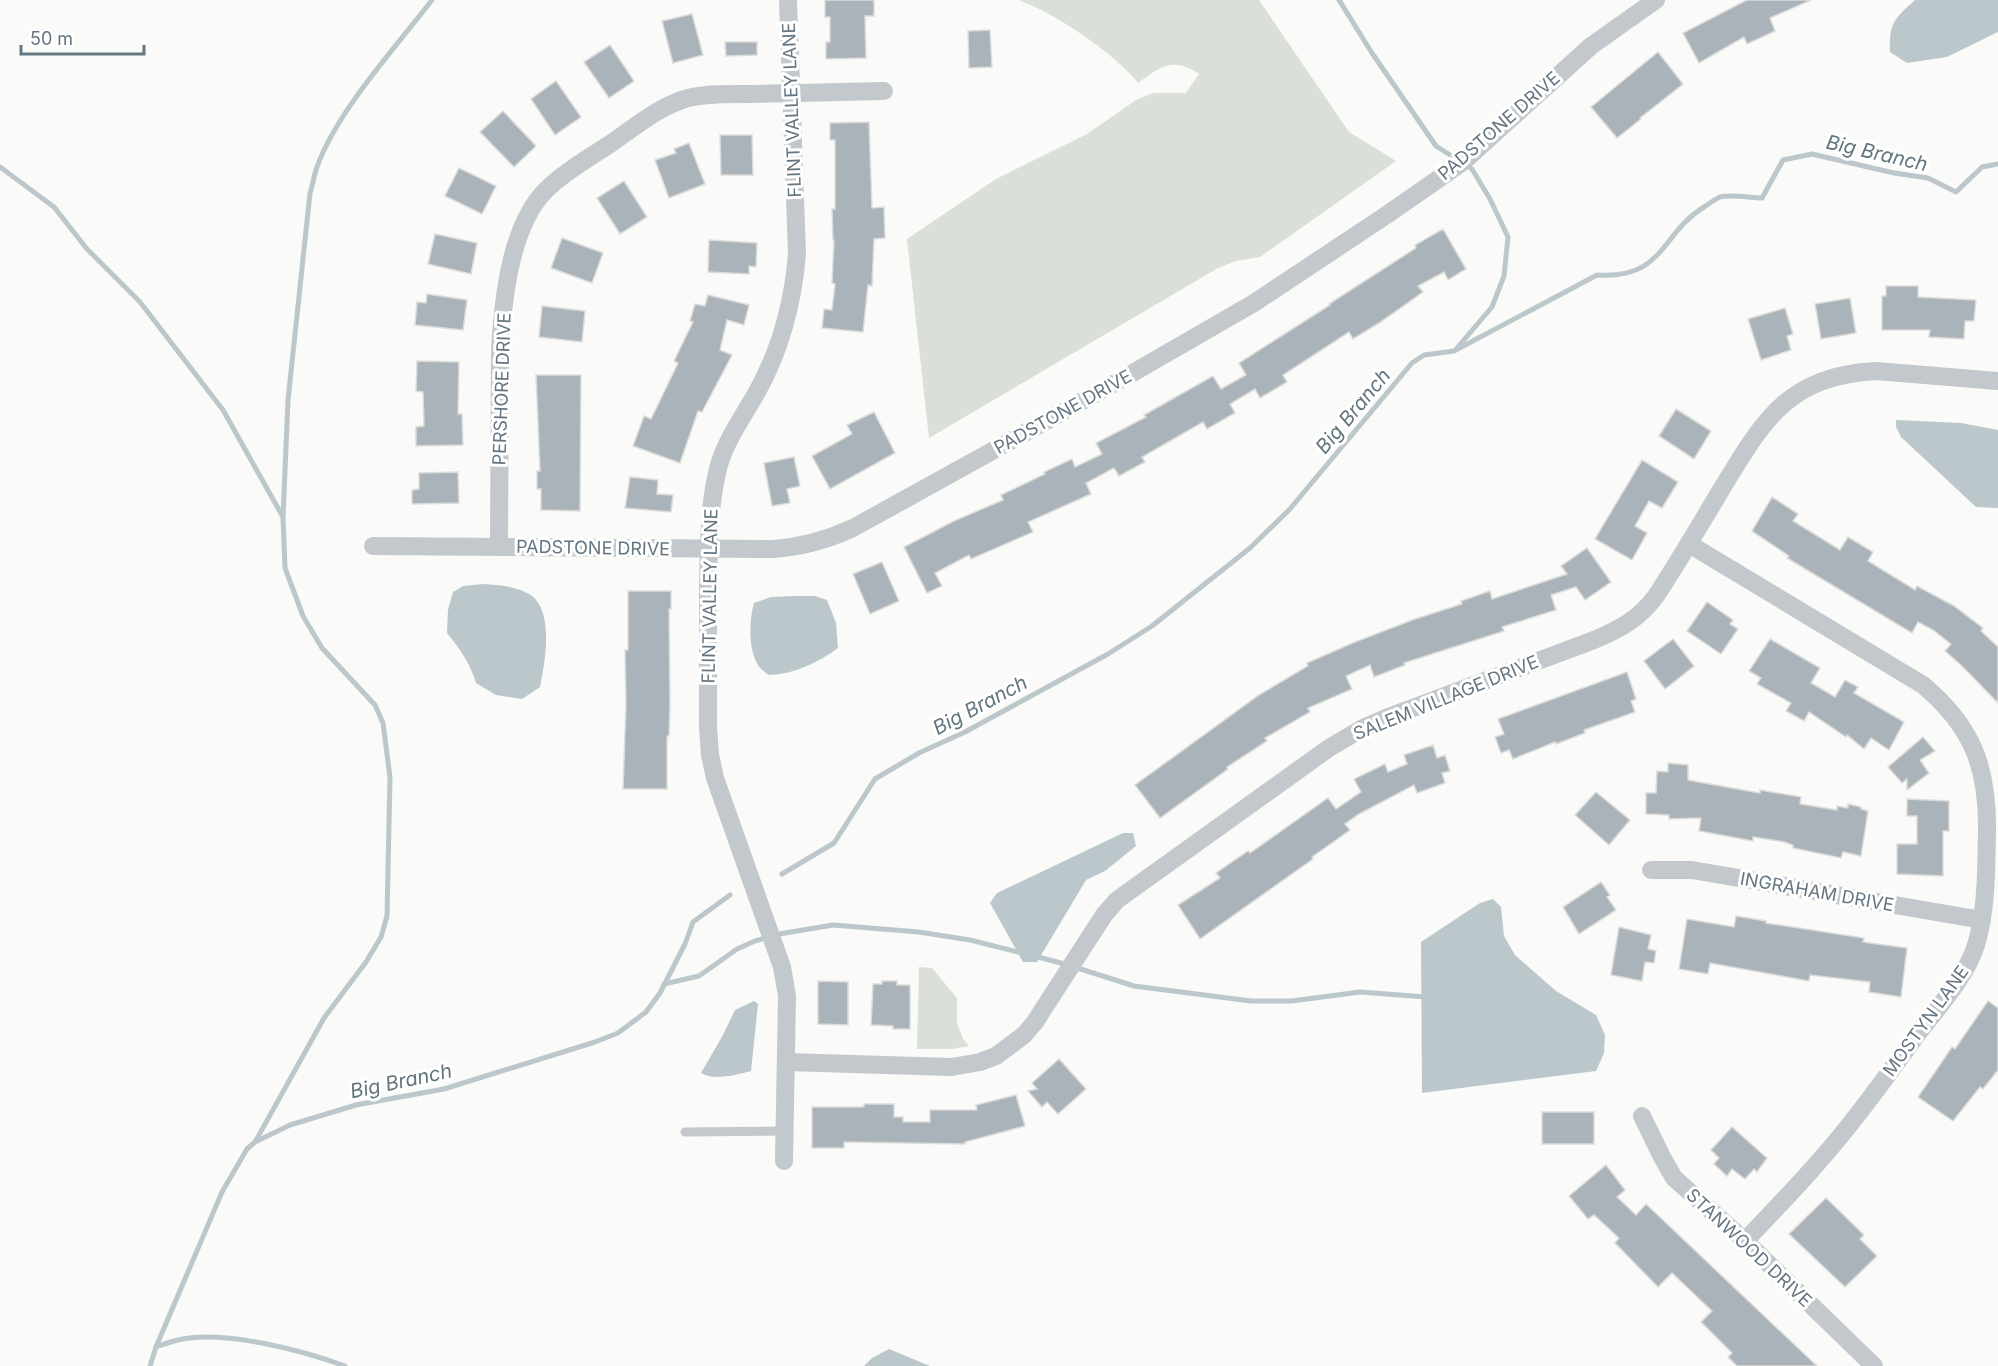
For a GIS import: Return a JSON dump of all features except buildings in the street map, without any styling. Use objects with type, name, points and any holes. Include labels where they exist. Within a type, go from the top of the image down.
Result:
[{"type":"street","name":"FLINT VALLEY LANE","points":[[784,1161],[787,996],[782,967],[715,778],[710,755],[708,550],[712,495],[719,462],[775,355],[788,316],[794,283],[797,254],[788,0]]},
{"type":"street","name":"PADSTONE DRIVE","points":[[373,546],[708,550],[795,547],[834,537],[1124,378],[1254,303],[1389,214],[1464,161],[1591,46],[1656,0]]},
{"type":"street","name":"PERSHORE DRIVE","points":[[499,547],[502,319],[516,245],[522,226],[531,209],[546,190],[564,175],[645,120],[688,98],[717,95],[884,91]]},
{"type":"street","name":"SALEM VILLAGE DRIVE","points":[[786,1062],[952,1067],[980,1062],[996,1056],[1024,1035],[1035,1022],[1104,915],[1117,900],[1319,755],[1363,728],[1386,718],[1622,628],[1647,609],[1756,433],[1777,409],[1803,390],[1834,377],[1855,372],[1876,371],[1998,381]]},
{"type":"street","name":"MOSTYN LANE","points":[[1689,544],[1923,685],[1952,711],[1970,738],[1978,756],[1986,789],[1986,876],[1982,920],[1970,960],[1941,1003],[1851,1123],[1813,1168],[1745,1241]]},
{"type":"street","name":"INGRAHAM DRIVE","points":[[1651,870],[1692,870],[1982,920]]},
{"type":"street","name":"STANWOOD DRIVE","points":[[1642,1116],[1674,1178],[1745,1241],[1874,1366]]},
{"type":"lane","points":[[685,1132],[785,1131]]},
{"type":"shaded area","points":[[1019,0],[1259,0],[1349,132],[1396,161],[1260,257],[1236,261],[1218,268],[929,438],[907,239],[996,179],[1087,134],[1136,100],[1153,93],[1186,93],[1199,74],[1182,66],[1167,66],[1153,72],[1138,83],[1114,59],[1083,35],[1034,6]]},
{"type":"shaded area","points":[[1915,0],[1998,0],[1998,32],[1947,57],[1907,63],[1890,52],[1891,34],[1894,22]]},
{"type":"shaded area","points":[[1896,420],[1961,423],[1998,430],[1998,508],[1976,507],[1901,437],[1896,427]]},
{"type":"shaded area","points":[[483,584],[506,586],[524,591],[537,601],[542,611],[546,651],[540,687],[522,699],[496,695],[476,683],[464,656],[447,633],[448,610],[453,592],[463,586]]},
{"type":"shaded area","points":[[815,596],[827,600],[836,623],[838,648],[805,667],[769,675],[759,666],[752,651],[750,626],[754,603],[771,597]]},
{"type":"shaded area","points":[[1123,833],[1133,833],[1136,846],[1105,871],[1086,880],[1037,962],[1023,962],[990,903],[997,893]]},
{"type":"shaded area","points":[[1493,899],[1501,907],[1504,936],[1515,955],[1556,991],[1596,1015],[1605,1035],[1604,1053],[1596,1071],[1422,1093],[1421,942],[1480,903]]},
{"type":"shaded area","points":[[919,967],[932,968],[957,998],[957,1023],[963,1039],[969,1046],[952,1049],[917,1049]]},
{"type":"shaded area","points":[[754,1001],[758,1004],[751,1071],[719,1077],[701,1073],[735,1010]]},
{"type":"shaded area","points":[[889,1349],[930,1366],[864,1366],[872,1358]]},
{"type":"waterway","points":[[255,1142],[324,1018],[366,962],[381,937],[387,916],[390,777],[383,723],[375,705],[322,648],[303,616],[285,568],[283,517],[288,400],[310,193],[317,167],[338,124],[353,102],[432,0]]},
{"type":"waterway","points":[[1339,0],[1372,53],[1436,146],[1472,169],[1490,199],[1508,237],[1504,276],[1492,307],[1457,348]]},
{"type":"waterway","name":"Big Branch","points":[[782,874],[834,843],[875,779],[919,753],[965,732],[1108,654],[1152,626],[1250,548],[1289,510],[1412,363],[1424,355],[1454,351],[1597,275],[1619,274],[1636,270],[1660,253],[1690,218],[1716,199],[1729,196],[1762,198],[1783,160],[1812,154],[1894,173],[1928,178],[1956,192],[1982,167],[1998,164]]},
{"type":"waterway","points":[[0,167],[54,207],[87,249],[140,302],[223,410],[283,517]]},
{"type":"waterway","name":"Big Branch","points":[[150,1366],[222,1192],[247,1149],[255,1142],[290,1125],[356,1105],[444,1089],[618,1033],[646,1012],[660,993],[685,944],[693,922],[730,895]]},
{"type":"waterway","points":[[664,984],[699,976],[737,949],[755,941],[779,934],[833,925],[919,932],[970,940],[1022,953]]},
{"type":"waterway","points":[[1034,956],[1134,986],[1251,1001],[1292,1001],[1360,992],[1426,997]]},
{"type":"waterway","points":[[156,1347],[182,1339],[200,1337],[242,1340],[286,1348],[345,1366]]}]
